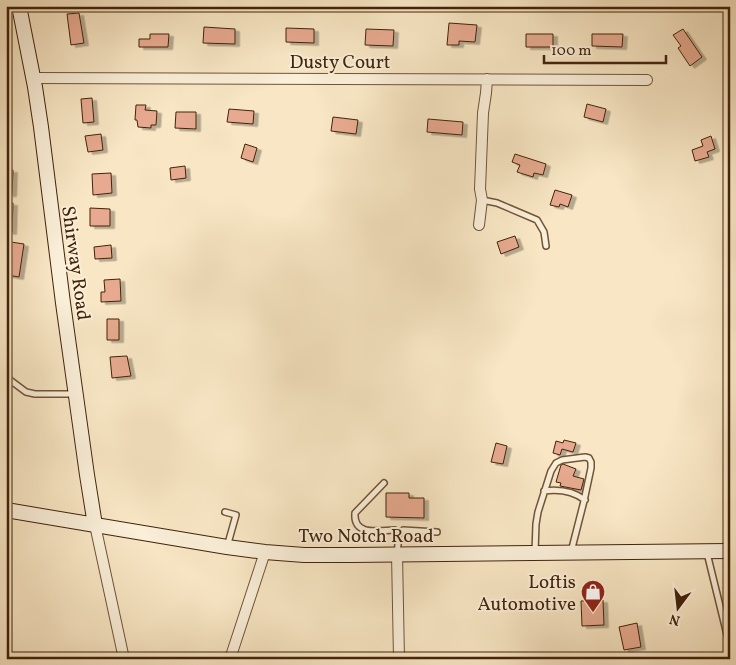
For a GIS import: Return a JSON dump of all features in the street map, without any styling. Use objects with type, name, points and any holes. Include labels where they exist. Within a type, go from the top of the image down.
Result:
[{"type":"street","name":"Shirway Road","points":[[19,6],[33,78],[95,525]]},
{"type":"street","name":"Dusty Court","points":[[33,78],[647,80]]},
{"type":"street","points":[[479,225],[482,200],[480,169],[483,113],[487,79]]},
{"type":"street","name":"Two Notch Road","points":[[6,510],[227,548],[265,552],[397,554],[730,551]]},
{"type":"street","points":[[95,525],[124,659]]},
{"type":"street","points":[[230,659],[265,552]]},
{"type":"street","points":[[397,554],[399,659]]},
{"type":"lane","points":[[482,200],[497,203],[537,220],[544,232],[546,246]]},
{"type":"lane","points":[[6,377],[26,392],[34,394],[76,394]]},
{"type":"lane","points":[[535,553],[536,524],[551,470],[556,463],[562,460],[585,457],[589,458],[592,462],[585,500],[571,552]]},
{"type":"lane","points":[[384,483],[355,513],[354,520],[365,531],[395,530],[399,534]]},
{"type":"lane","points":[[544,491],[559,490],[578,495],[585,500]]},
{"type":"lane","points":[[225,512],[236,515],[227,548]]},
{"type":"lane","points":[[397,554],[399,534],[403,530],[437,532]]},
{"type":"lane","points":[[707,551],[730,647]]},
{"type":"building","points":[[79,13],[84,43],[71,45],[67,14]]},
{"type":"building","points":[[449,23],[477,25],[475,42],[459,41],[459,45],[447,45]]},
{"type":"building","points":[[204,27],[235,29],[235,44],[203,43]]},
{"type":"building","points":[[286,28],[314,29],[314,43],[286,42]]},
{"type":"building","points":[[366,29],[394,30],[393,46],[365,45]]},
{"type":"building","points":[[683,29],[702,57],[690,66],[678,48],[681,46],[673,35]]},
{"type":"building","points":[[150,34],[169,34],[168,47],[139,47],[139,39],[150,39]]},
{"type":"building","points":[[526,34],[553,34],[553,47],[526,47]]},
{"type":"building","points":[[592,34],[623,34],[622,47],[592,46]]},
{"type":"building","points":[[92,98],[94,122],[83,123],[81,99]]},
{"type":"building","points":[[587,104],[606,109],[603,122],[584,117]]},
{"type":"building","points":[[136,105],[146,105],[145,110],[157,111],[156,125],[151,125],[151,128],[138,127],[137,120],[135,120]]},
{"type":"building","points":[[229,109],[254,111],[253,124],[227,122]]},
{"type":"building","points":[[176,112],[196,112],[196,129],[175,128]]},
{"type":"building","points":[[333,117],[358,120],[356,134],[331,131]]},
{"type":"building","points":[[428,119],[463,122],[462,135],[427,132]]},
{"type":"building","points":[[101,134],[103,150],[88,152],[85,136]]},
{"type":"building","points":[[711,136],[715,149],[707,152],[709,157],[695,161],[692,150],[703,146],[701,140]]},
{"type":"building","points":[[245,144],[257,148],[253,162],[241,158]]},
{"type":"building","points":[[515,154],[546,164],[543,175],[534,173],[533,177],[517,172],[520,165],[512,162]]},
{"type":"building","points":[[185,166],[186,178],[171,180],[170,168]]},
{"type":"building","points":[[6,170],[13,170],[12,194],[6,194]]},
{"type":"building","points":[[111,173],[112,193],[93,195],[92,174]]},
{"type":"building","points":[[555,190],[572,195],[568,207],[560,204],[559,207],[550,205]]},
{"type":"building","points":[[6,203],[13,203],[12,232],[6,231]]},
{"type":"building","points":[[90,208],[110,209],[110,226],[90,226]]},
{"type":"building","points":[[515,236],[519,247],[501,254],[497,242]]},
{"type":"building","points":[[11,242],[24,244],[19,277],[7,275],[6,254],[10,254]]},
{"type":"building","points":[[111,245],[112,258],[95,259],[94,247]]},
{"type":"building","points":[[120,279],[121,301],[101,302],[101,292],[105,292],[104,280]]},
{"type":"building","points":[[107,319],[119,319],[119,340],[107,340]]},
{"type":"building","points":[[127,356],[131,376],[112,378],[110,357]]},
{"type":"building","points":[[564,440],[576,443],[573,452],[562,449],[560,455],[553,453],[556,441],[563,443]]},
{"type":"building","points":[[496,443],[507,446],[503,464],[491,462]]},
{"type":"building","points":[[561,465],[576,469],[573,476],[584,479],[581,490],[560,486],[561,483],[556,482]]},
{"type":"building","points":[[386,493],[409,493],[409,498],[424,498],[424,518],[386,517]]},
{"type":"building","name":"Loftis Automotive","points":[[603,600],[604,625],[582,626],[581,601]]},
{"type":"building","points":[[637,623],[641,647],[624,650],[619,627]]},
{"type":"place","name":"Loftis Automotive","points":[[593,613]]}]
